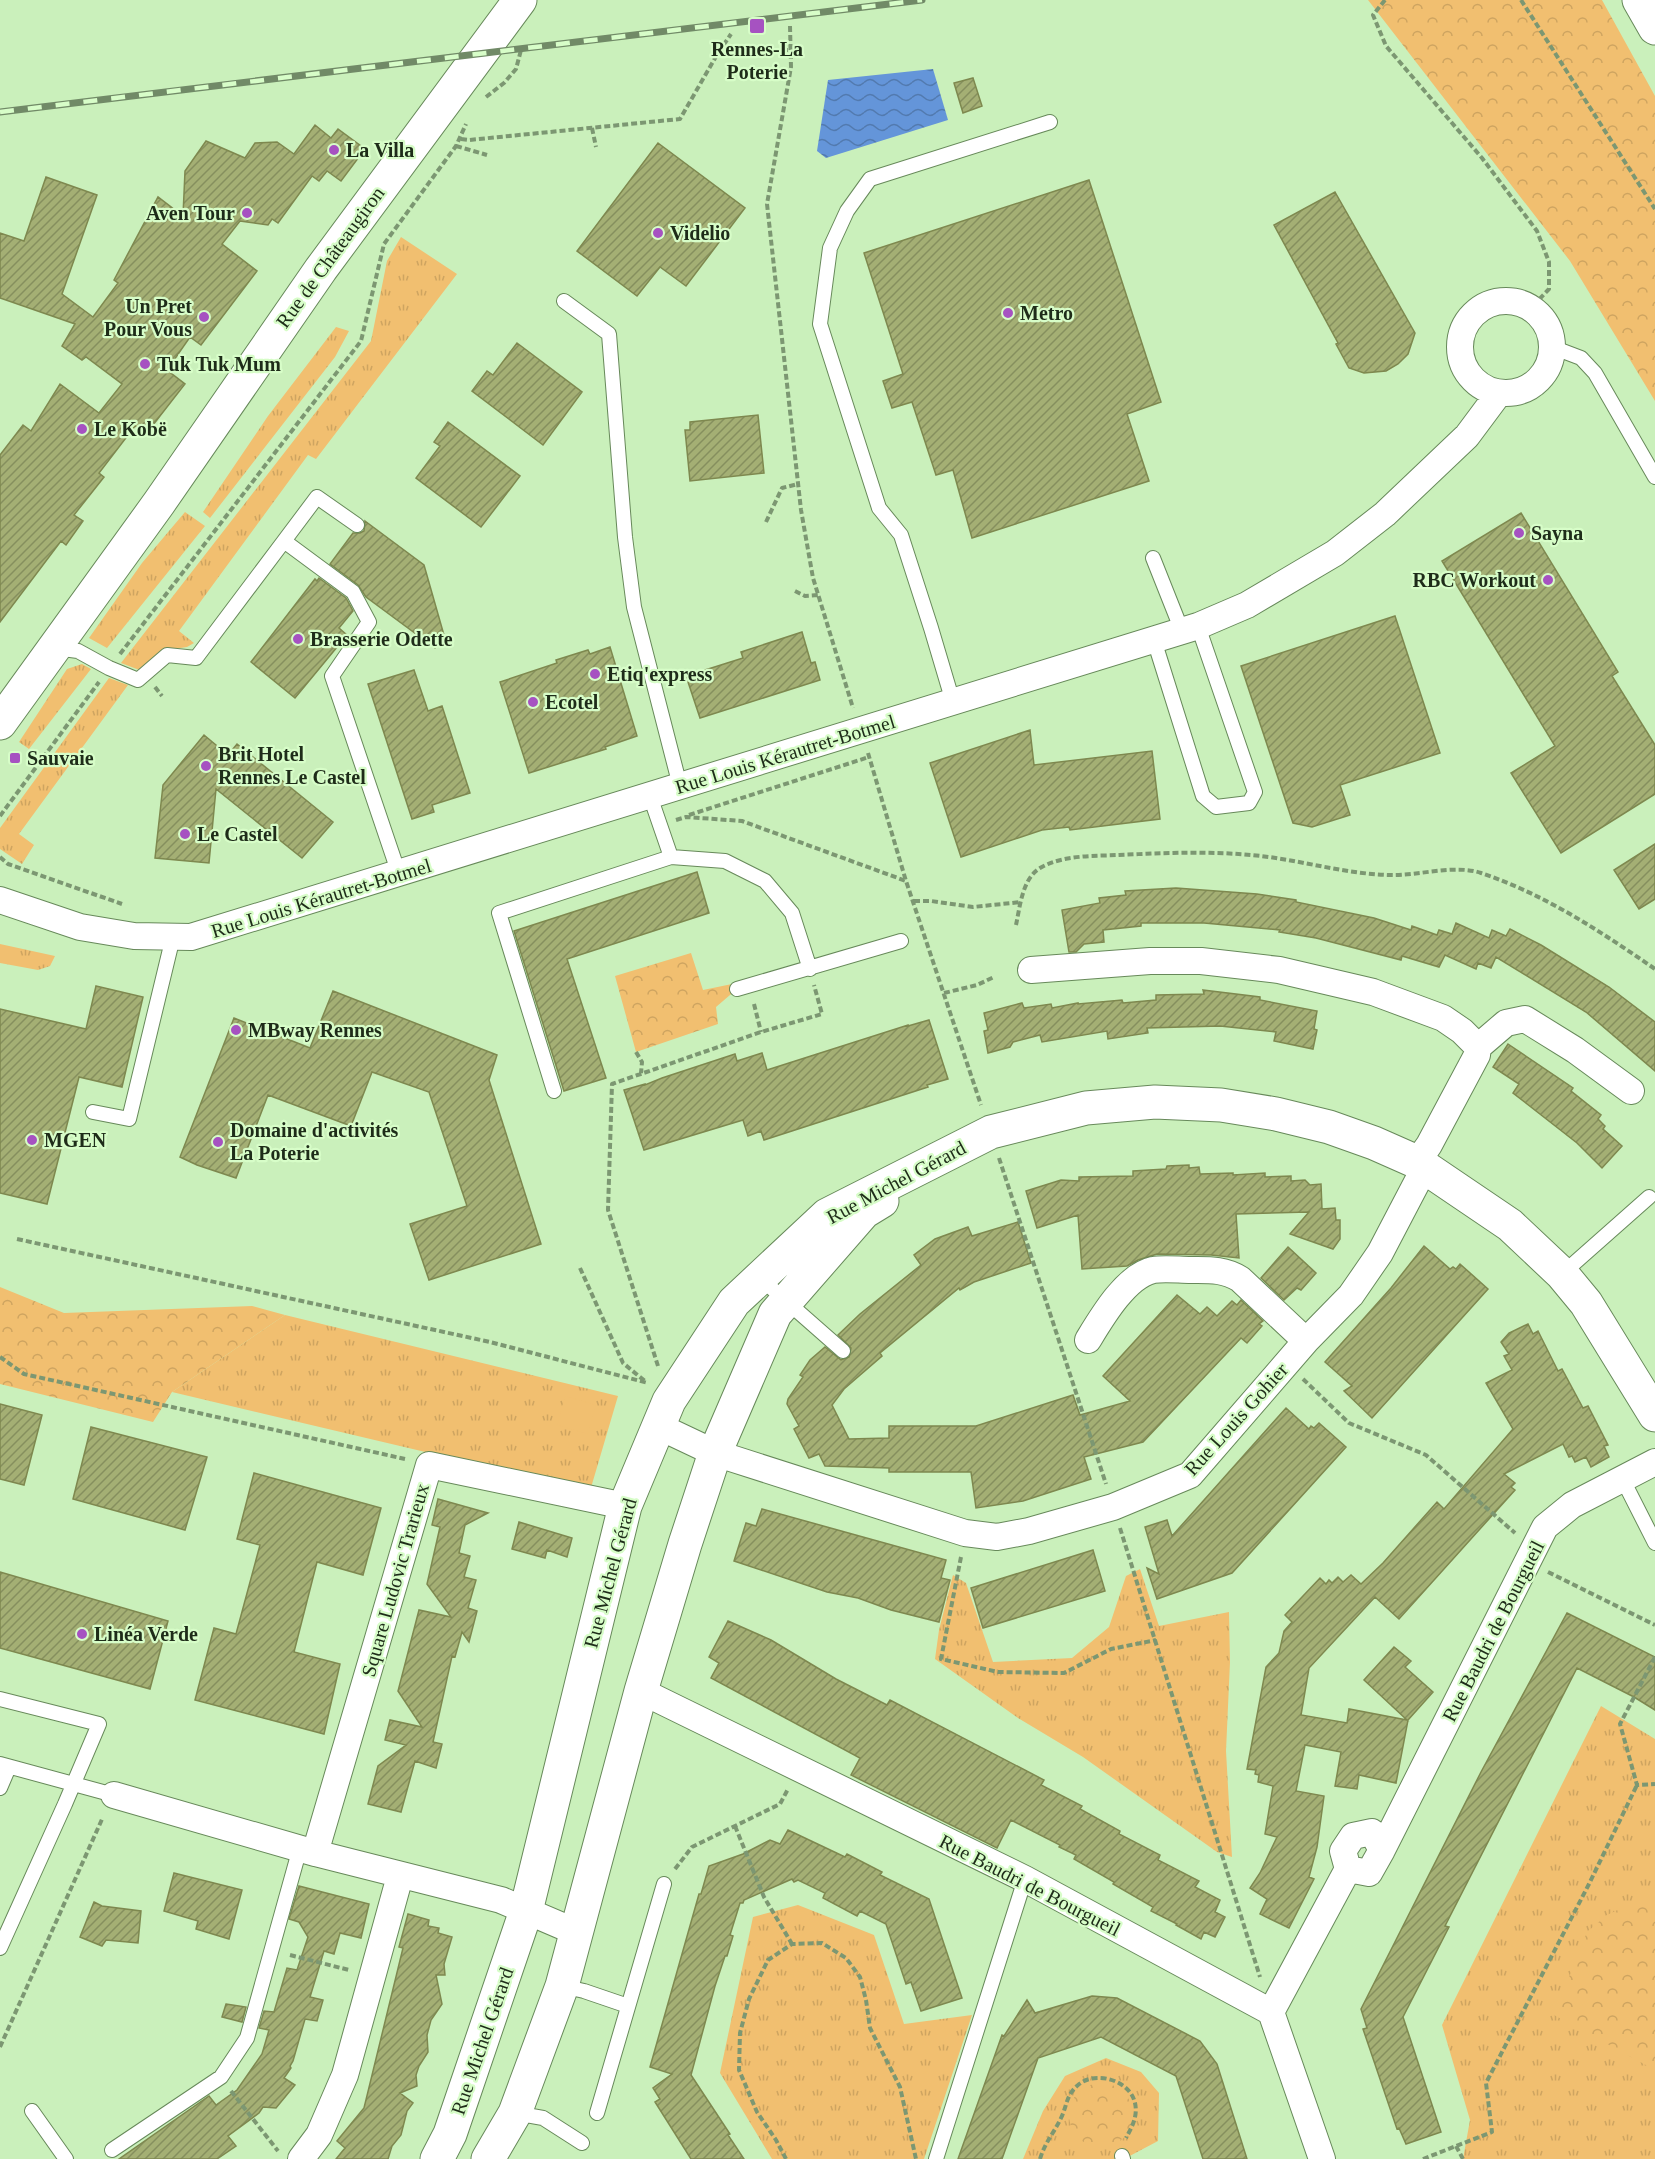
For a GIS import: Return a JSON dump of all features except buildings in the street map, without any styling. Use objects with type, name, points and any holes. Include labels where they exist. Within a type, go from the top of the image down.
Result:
[{"type":"main road","name":"Rue de Châteaugiron","points":[[0,723],[159,503],[321,268],[520,0]]},
{"type":"main road","points":[[1639,0],[1655,28]]},
{"type":"main road","name":"Rue Michel Gérard","points":[[437,2159],[450,2134],[526,1911],[625,1506],[658,1403],[734,1302],[827,1215],[991,1132],[1086,1108],[1155,1102],[1221,1105],[1276,1114],[1329,1127],[1374,1143],[1421,1165],[1510,1225],[1562,1274],[1586,1303],[1655,1415]]},
{"type":"main road","name":"Rue Michel Gérard","points":[[488,2159],[514,2113],[562,1986],[641,1691],[715,1453],[775,1314],[864,1212],[991,1132]]},
{"type":"street","points":[[1500,301],[1516,302],[1531,308],[1550,332],[1552,347],[1548,367],[1536,383],[1519,392],[1499,393],[1475,382],[1466,371],[1461,359],[1460,345],[1462,332],[1471,317],[1484,306],[1500,301]]},
{"type":"street","name":"Rue Louis Kérautret-Botmel","points":[[0,900],[80,927],[134,936],[191,937],[1190,629],[1247,605],[1335,553],[1385,514],[1467,436],[1499,393]]},
{"type":"street","points":[[1031,970],[1150,961],[1202,961],[1279,970],[1373,992],[1443,1018],[1462,1030],[1478,1047],[1506,1023],[1525,1019],[1575,1050],[1630,1091]]},
{"type":"street","name":"Rue Louis Gohier","points":[[658,1403],[715,1453],[965,1533],[997,1537],[1029,1531],[1113,1507],[1190,1475],[1306,1341],[1351,1296],[1380,1253],[1429,1145],[1477,1055],[1478,1047]]},
{"type":"street","points":[[1088,1340],[1114,1300],[1137,1278],[1152,1270],[1161,1269],[1220,1270],[1229,1273],[1240,1280],[1306,1341]]},
{"type":"street","name":"Rue Baudri de Bourgueil","points":[[641,1691],[1025,1880],[1271,2012],[1348,1869],[1369,1873],[1382,1850],[1545,1527],[1572,1505],[1655,1462]]},
{"type":"street","name":"Square Ludovic Trarieux","points":[[308,1851],[429,1465],[625,1506]]},
{"type":"street","points":[[114,1795],[400,1876],[501,1900],[576,1932]]},
{"type":"street","points":[[301,2159],[319,2135],[345,2075],[400,1876]]},
{"type":"street","points":[[1271,2012],[1322,2159]]},
{"type":"lane","points":[[953,702],[932,628],[901,534],[879,508],[820,324],[830,248],[848,211],[870,179],[1050,122]]},
{"type":"lane","points":[[564,301],[609,334],[625,537],[634,607],[680,786]]},
{"type":"lane","points":[[1552,347],[1581,358],[1595,373],[1655,477]]},
{"type":"lane","points":[[53,648],[78,651],[109,668],[138,680],[167,655],[196,658],[317,497],[357,525]]},
{"type":"lane","points":[[284,541],[353,592],[369,622],[332,676],[399,874]]},
{"type":"lane","points":[[1154,558],[1190,629],[1255,792],[1249,803],[1216,807],[1203,796],[1154,640]]},
{"type":"lane","points":[[650,796],[671,856]]},
{"type":"lane","points":[[554,1091],[499,913],[671,856],[725,861],[765,881],[792,913],[810,969]]},
{"type":"lane","points":[[93,1112],[129,1119],[173,937]]},
{"type":"lane","points":[[743,987],[901,941]]},
{"type":"lane","points":[[1562,1274],[1650,1197]]},
{"type":"lane","points":[[760,1278],[843,1351]]},
{"type":"lane","points":[[1622,1478],[1655,1543]]},
{"type":"lane","points":[[0,1699],[99,1724],[0,1948]]},
{"type":"lane","points":[[0,1788],[5,1766],[114,1795]]},
{"type":"lane","points":[[112,2150],[220,2077],[247,2038],[272,1950],[308,1851]]},
{"type":"lane","points":[[936,2159],[1025,1880]]},
{"type":"lane","points":[[597,2113],[664,1884]]},
{"type":"lane","points":[[562,1986],[628,2006]]},
{"type":"lane","points":[[32,2111],[66,2159]]},
{"type":"lane","points":[[514,2113],[543,2118],[582,2143]]},
{"type":"path","points":[[1385,0],[1373,15],[1386,46],[1482,158],[1538,231],[1549,262],[1548,289],[1531,308]]},
{"type":"path","points":[[1521,0],[1655,209]]},
{"type":"path","points":[[790,26],[791,67],[767,204],[798,484],[805,532],[819,595],[906,881],[991,1132],[1156,1640],[1271,2012]]},
{"type":"path","points":[[461,139],[680,119],[718,52],[731,34]]},
{"type":"path","points":[[480,101],[504,83],[516,69],[522,41]]},
{"type":"path","points":[[718,52],[791,50]]},
{"type":"path","points":[[0,816],[109,668],[361,341],[384,244],[461,139],[469,114]]},
{"type":"path","points":[[592,128],[596,147]]},
{"type":"path","points":[[456,146],[487,155]]},
{"type":"path","points":[[766,522],[782,488],[798,484]]},
{"type":"path","points":[[795,591],[805,596],[819,595]]},
{"type":"path","points":[[661,825],[869,757]]},
{"type":"path","points":[[686,817],[742,820],[906,881]]},
{"type":"path","points":[[1016,926],[1028,882],[1038,869],[1058,860],[1193,852],[1252,855],[1355,872],[1392,875],[1453,870],[1478,872],[1547,900],[1655,969]]},
{"type":"path","points":[[0,857],[8,864],[122,904]]},
{"type":"path","points":[[914,902],[931,901],[973,907],[1021,902]]},
{"type":"path","points":[[658,1403],[608,1210],[612,1084],[761,1032],[822,1014],[810,969]]},
{"type":"path","points":[[944,993],[977,985],[994,977]]},
{"type":"path","points":[[743,987],[761,1032]]},
{"type":"path","points":[[636,1052],[642,1062],[641,1073]]},
{"type":"path","points":[[17,1239],[490,1342],[658,1403]]},
{"type":"path","points":[[580,1268],[623,1363],[658,1403]]},
{"type":"path","points":[[0,1357],[24,1374],[429,1465]]},
{"type":"path","points":[[1286,1364],[1349,1422],[1426,1455],[1531,1555],[1655,1625]]},
{"type":"path","points":[[965,1533],[941,1659],[998,1672],[1064,1673],[1111,1649],[1156,1640]]},
{"type":"path","points":[[1423,2159],[1492,2132],[1486,2083],[1589,1884],[1636,1785],[1620,1724],[1655,1657]]},
{"type":"path","points":[[664,1884],[692,1847],[780,1804],[800,1769]]},
{"type":"path","points":[[1636,1785],[1655,1784]]},
{"type":"path","points":[[0,2047],[114,1795]]},
{"type":"path","points":[[735,1826],[764,1897],[792,1944]]},
{"type":"path","points":[[786,2159],[757,2112],[739,2070],[740,2033],[749,1999],[768,1960],[792,1944],[822,1943],[846,1958],[860,1977],[870,2028],[900,2087],[916,2159]]},
{"type":"path","points":[[272,1950],[372,1976]]},
{"type":"path","points":[[220,2077],[284,2159]]},
{"type":"path","points":[[1040,2159],[1045,2143],[1062,2117],[1069,2093],[1080,2083],[1091,2078],[1104,2077],[1122,2085],[1135,2101],[1135,2120],[1118,2153],[1123,2157]]},
{"type":"path","points":[[1456,2146],[1463,2159]]},
{"type":"green space","points":[[1368,0],[1602,0],[1655,96],[1655,401],[1570,261]]},
{"type":"green space","points":[[401,237],[457,274],[316,459],[308,455],[179,631],[194,643],[187,647],[160,651],[142,671],[121,663],[371,341],[387,261]]},
{"type":"green space","points":[[336,327],[349,331],[335,357],[210,518],[203,512],[268,416]]},
{"type":"green space","points":[[185,512],[205,526],[107,648],[89,638],[142,563]]},
{"type":"green space","points":[[82,664],[91,669],[29,749],[19,742],[67,669]]},
{"type":"green space","points":[[109,678],[128,685],[19,834],[34,845],[22,864],[0,849],[0,828]]},
{"type":"green space","points":[[0,944],[55,956],[50,966],[38,970],[0,963]]},
{"type":"green space","points":[[691,953],[703,990],[732,984],[737,989],[716,1007],[718,1024],[636,1052],[615,976]]},
{"type":"green space","points":[[0,1287],[64,1313],[252,1306],[285,1315],[172,1392],[153,1422],[0,1384]]},
{"type":"green space","points":[[285,1315],[618,1396],[590,1491],[172,1392]]},
{"type":"green space","points":[[565,1396],[596,1405],[588,1434],[557,1425]]},
{"type":"green space","points":[[1140,1569],[1159,1626],[1229,1612],[1230,1662],[1226,1751],[1232,1857],[1217,1852],[1083,1757],[1018,1718],[935,1659],[939,1630],[953,1575],[966,1583],[993,1662],[1072,1658],[1109,1627],[1126,1576]]},
{"type":"green space","points":[[1601,1706],[1655,1739],[1655,2159],[1463,2159],[1470,2120],[1442,2025]]},
{"type":"green space","points":[[1655,1904],[1655,2070],[1554,2015],[1587,1932],[1607,1915],[1628,1905]]},
{"type":"green space","points":[[798,1905],[874,1935],[904,2024],[972,2015],[924,2159],[772,2159],[720,2073],[753,1917]]},
{"type":"green space","points":[[1106,2058],[1141,2072],[1159,2093],[1158,2141],[1124,2159],[1023,2159],[1043,2111],[1065,2076]]},
{"type":"green space","points":[[1095,2083],[1107,2083],[1124,2092],[1131,2103],[1133,2115],[1131,2127],[1124,2138],[1107,2147],[1095,2147],[1083,2142],[1074,2133],[1069,2121],[1069,2109],[1074,2097],[1083,2088]]},
{"type":"water","points":[[933,69],[948,120],[826,158],[817,151],[828,80]]},
{"type":"railway","points":[[0,112],[922,0]]},
{"type":"place","name":"Rennes-La Poterie","points":[[757,26]]},
{"type":"place","name":"La Villa","points":[[334,150]]},
{"type":"place","name":"Aven Tour","points":[[247,213]]},
{"type":"place","name":"Videlio","points":[[658,233]]},
{"type":"place","name":"Metro","points":[[1008,313]]},
{"type":"place","name":"Un Pret Pour Vous","points":[[204,317]]},
{"type":"place","name":"Tuk Tuk Mum","points":[[145,364]]},
{"type":"place","name":"Le Kobë","points":[[82,429]]},
{"type":"place","name":"Sayna","points":[[1519,533]]},
{"type":"place","name":"RBC Workout","points":[[1548,580]]},
{"type":"place","name":"Brasserie Odette","points":[[298,639]]},
{"type":"place","name":"Etiq'express","points":[[595,674]]},
{"type":"place","name":"Ecotel","points":[[533,702]]},
{"type":"place","name":"Sauvaie","points":[[15,758]]},
{"type":"place","name":"Brit Hotel Rennes Le Castel","points":[[206,766]]},
{"type":"place","name":"Le Castel","points":[[185,834]]},
{"type":"place","name":"MBway Rennes","points":[[236,1030]]},
{"type":"place","name":"MGEN","points":[[32,1140]]},
{"type":"place","name":"Domaine d'activités La Poterie","points":[[218,1142]]},
{"type":"place","name":"Linéa Verde","points":[[82,1634]]}]
